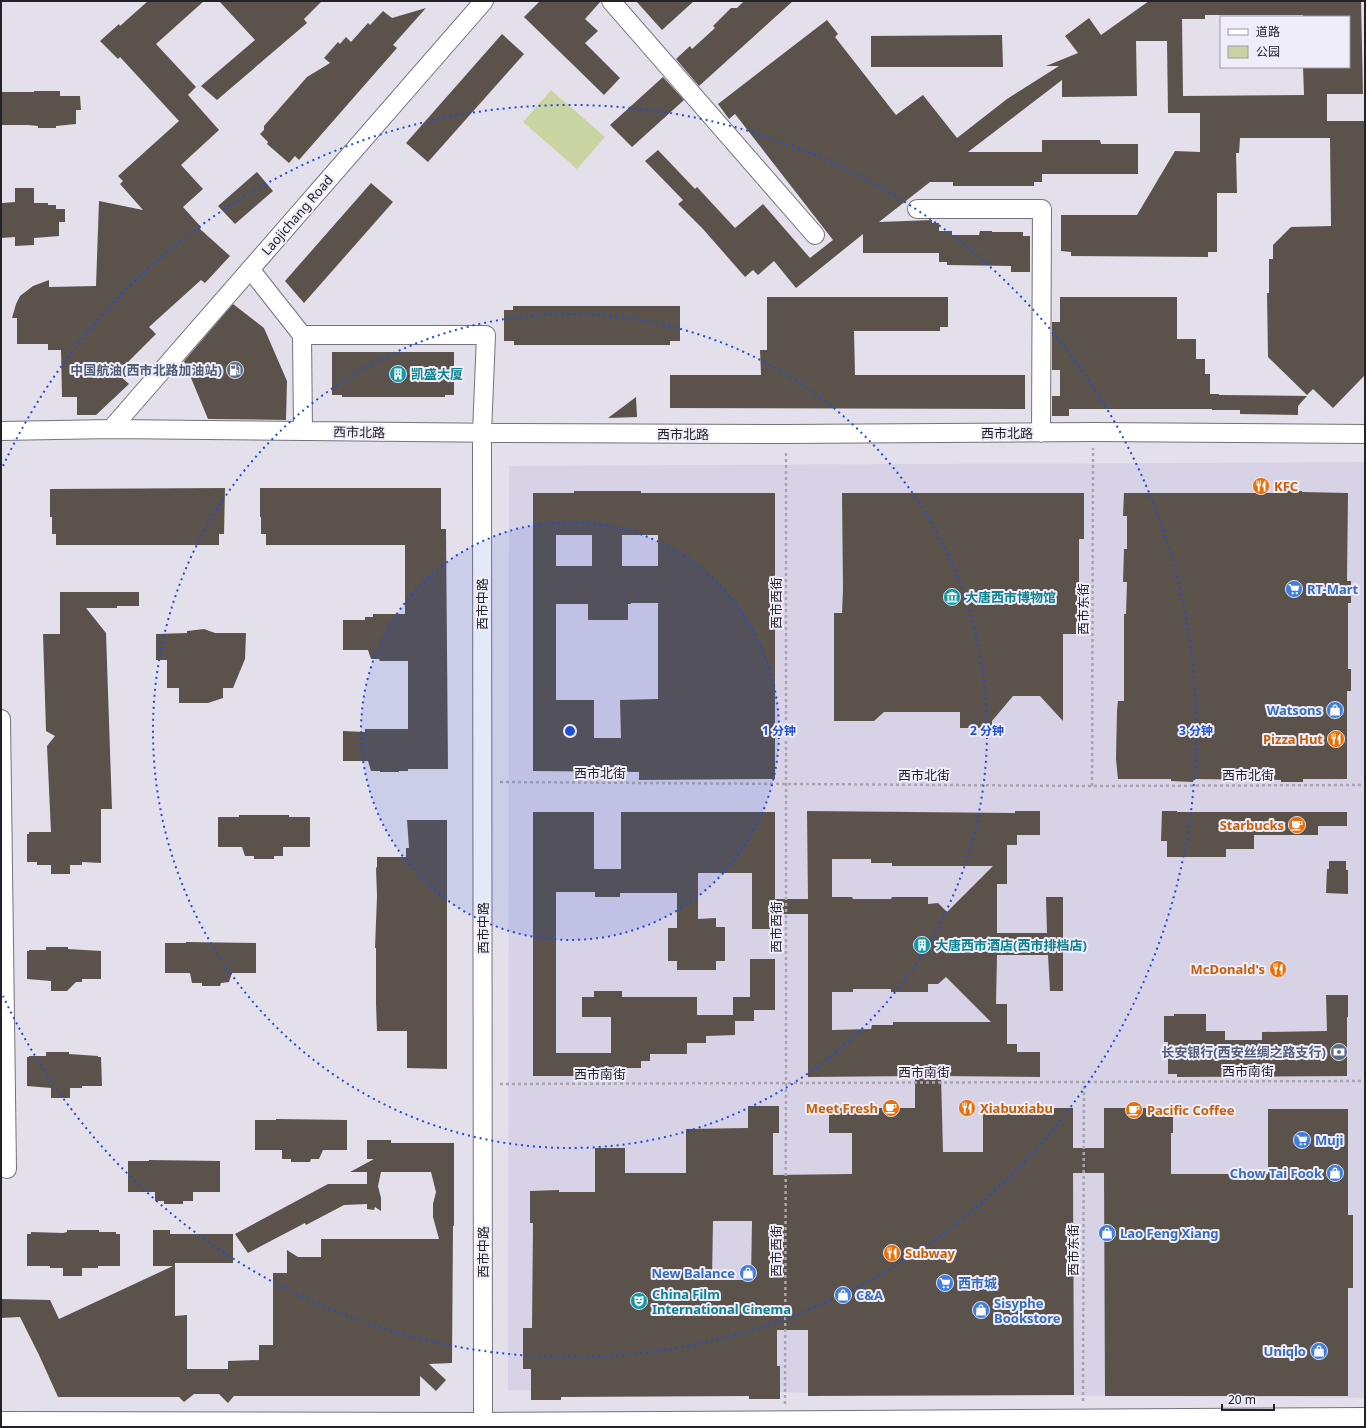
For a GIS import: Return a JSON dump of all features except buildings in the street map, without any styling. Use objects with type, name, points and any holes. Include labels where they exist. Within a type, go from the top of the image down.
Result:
[{"type":"street","name":"Laojichang Road","points":[[111,429],[484,1]]},
{"type":"street","points":[[611,1],[815,235]]},
{"type":"street","points":[[917,209],[1042,209],[1041,433]]},
{"type":"street","points":[[250,269],[302,335],[302,431]]},
{"type":"street","name":"西市中路","points":[[302,335],[486,335],[482,433],[483,1422]]},
{"type":"street","name":"西市北路","points":[[1,431],[111,429],[482,433],[786,434],[1094,432],[1365,434]]},
{"type":"street","points":[[1,719],[8,1169]]},
{"type":"street","points":[[1,1421],[199,1424],[483,1422],[684,1424],[785,1420],[864,1424],[1083,1419],[1365,1417]]},
{"type":"path","name":"西市东街","points":[[1092,786],[1094,432]]},
{"type":"path","name":"西市西街","points":[[785,1420],[786,434]]},
{"type":"path","name":"西市北街","points":[[482,782],[1092,786],[1365,785]]},
{"type":"path","name":"西市南街","points":[[483,1084],[1365,1081]]},
{"type":"path","name":"西市东街","points":[[1083,1419],[1084,1082]]},
{"type":"shaded area","points":[[1365,462],[1365,1398],[508,1390],[509,466]]},
{"type":"green space","points":[[551,90],[605,137],[577,169],[523,122]]},
{"type":"place","name":"中国航油(西市北路加油站)","points":[[235,370]]},
{"type":"place","name":"凯盛大厦","points":[[398,374]]},
{"type":"place","name":"KFC","points":[[1261,486]]},
{"type":"place","name":"RT-Mart","points":[[1294,589]]},
{"type":"place","name":"大唐西市博物馆","points":[[952,597]]},
{"type":"place","name":"Watsons","points":[[1335,710]]},
{"type":"place","name":"Pizza Hut","points":[[1336,739]]},
{"type":"place","name":"Starbucks","points":[[1297,825]]},
{"type":"place","name":"大唐西市酒店(西市排档店)","points":[[922,945]]},
{"type":"place","name":"McDonald's","points":[[1278,969]]},
{"type":"place","name":"长安银行(西安丝绸之路支行)","points":[[1339,1052]]},
{"type":"place","name":"Meet Fresh","points":[[891,1108]]},
{"type":"place","name":"Xiabuxiabu","points":[[967,1108]]},
{"type":"place","name":"Pacific Coffee","points":[[1134,1110]]},
{"type":"place","name":"Muji","points":[[1302,1140]]},
{"type":"place","name":"Chow Tai Fook","points":[[1335,1173]]},
{"type":"place","name":"Lao Feng Xiang","points":[[1107,1233]]},
{"type":"place","name":"Subway","points":[[892,1253]]},
{"type":"place","name":"New Balance","points":[[748,1273]]},
{"type":"place","name":"西市城","points":[[945,1283]]},
{"type":"place","name":"C&A","points":[[843,1295]]},
{"type":"place","name":"China Film International Cinema","points":[[639,1301]]},
{"type":"place","name":"Sisyphe Bookstore","points":[[981,1310]]},
{"type":"place","name":"Uniqlo","points":[[1319,1351]]}]
